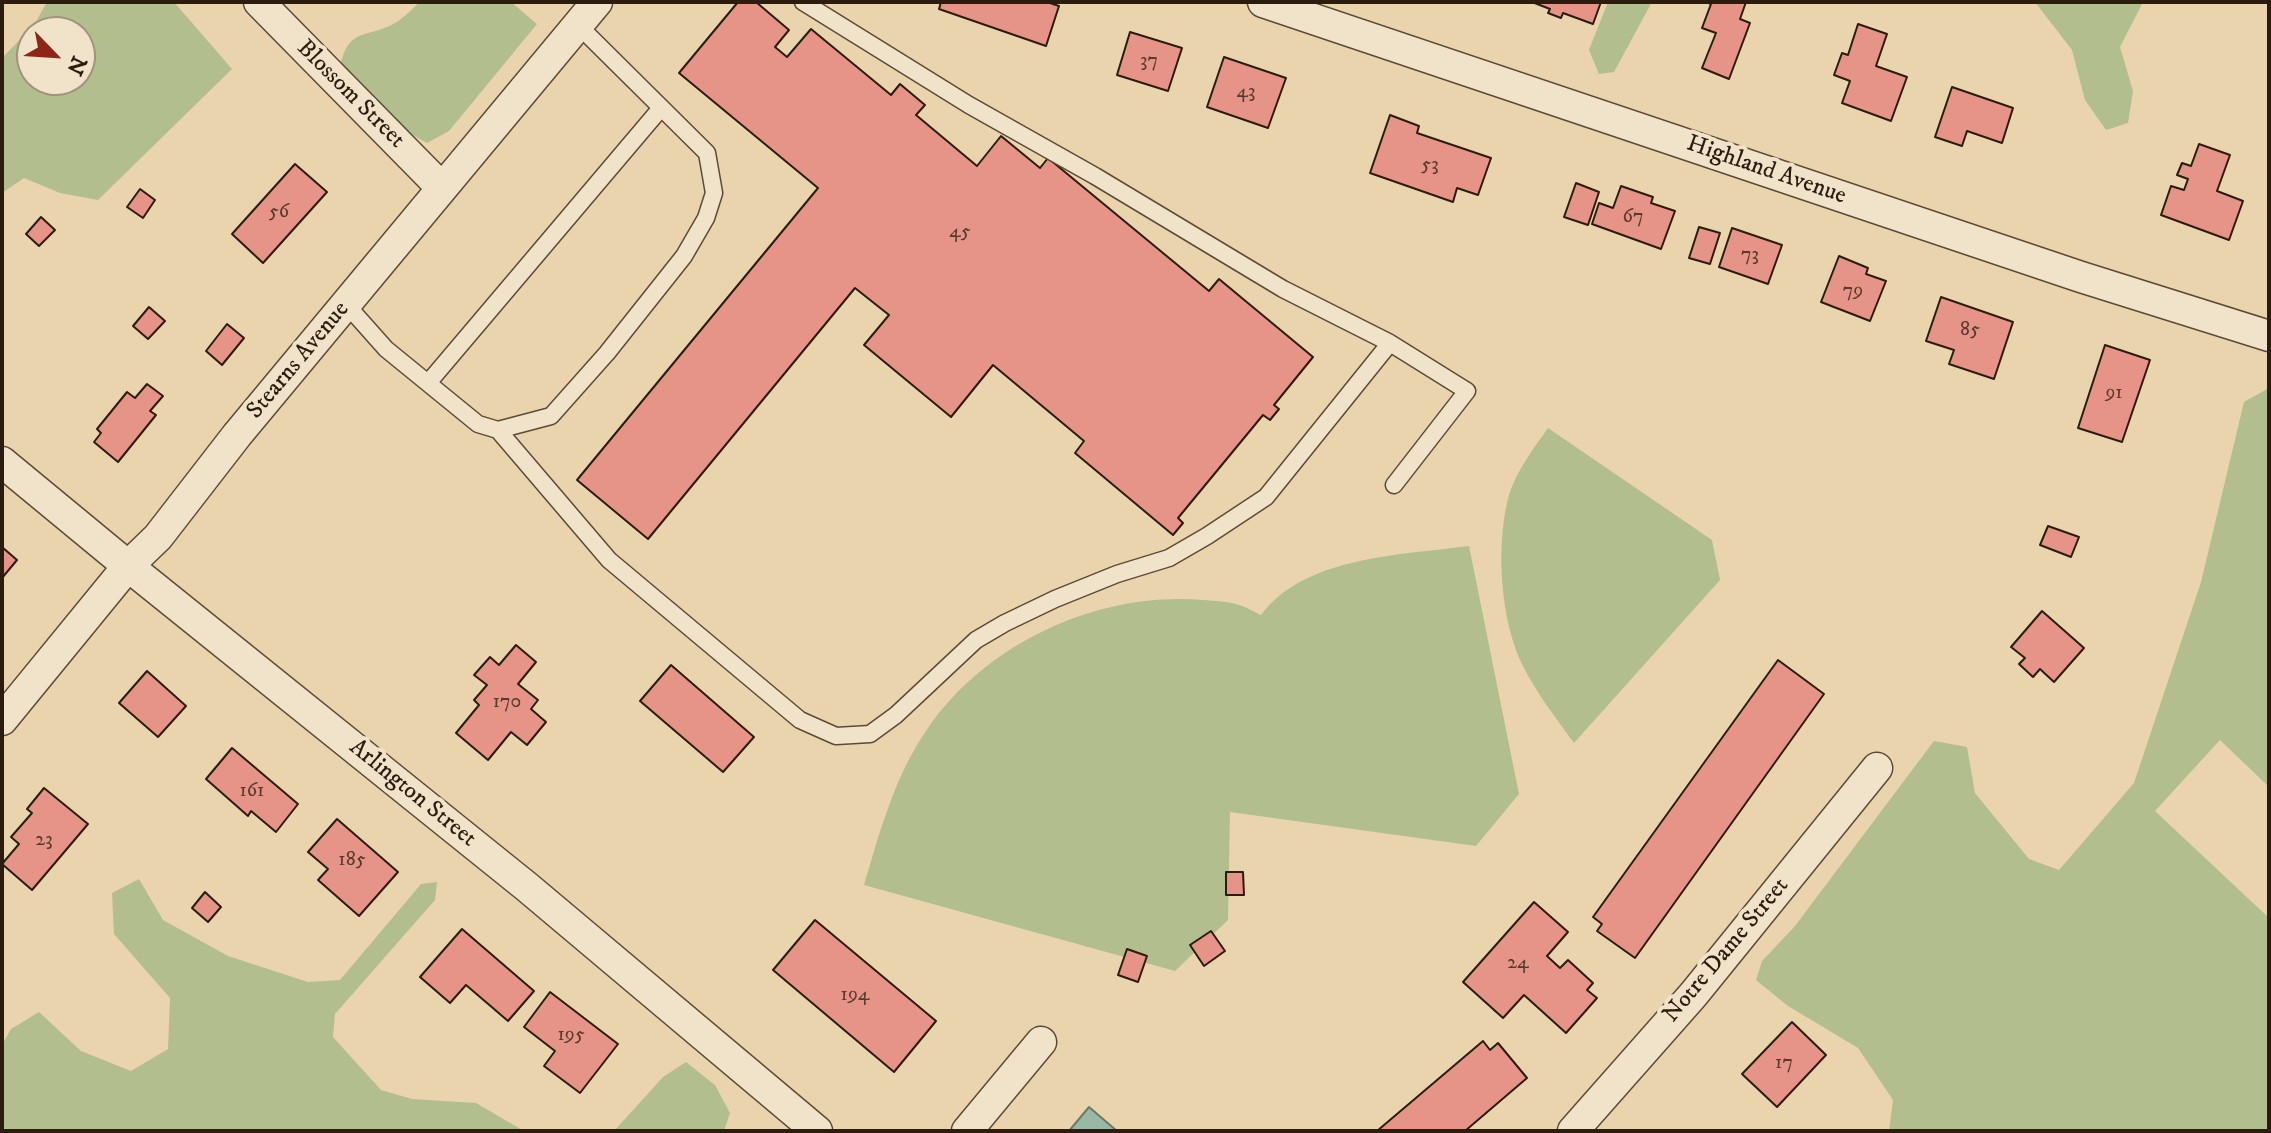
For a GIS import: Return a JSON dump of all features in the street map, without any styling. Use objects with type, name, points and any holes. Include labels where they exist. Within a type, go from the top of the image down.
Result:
[{"type":"street","name":"Blossom Street","points":[[259,2],[442,188]]},
{"type":"street","name":"Stearns Avenue","points":[[2,720],[128,566],[158,537],[237,435],[597,2]]},
{"type":"street","name":"Highland Avenue","points":[[1263,2],[2081,277],[2269,336]]},
{"type":"street","name":"Arlington Street","points":[[2,462],[527,887],[817,1131]]},
{"type":"street","name":"Notre Dame Street","points":[[1573,1131],[1693,995],[1877,768]]},
{"type":"street","points":[[967,1131],[1041,1042]]},
{"type":"lane","points":[[803,2],[969,105],[1095,176],[1283,289],[1390,343],[1467,391],[1394,485]]},
{"type":"lane","points":[[346,304],[386,349],[478,424],[498,430],[551,416],[607,353],[684,256],[706,218],[714,193],[707,153],[578,25]]},
{"type":"lane","points":[[428,383],[661,108]]},
{"type":"lane","points":[[498,430],[609,560],[800,720],[836,736],[870,734],[896,715],[976,640],[1067,594],[1169,558],[1266,497],[1390,343]]},
{"type":"shaded area","points":[[47,2],[174,2],[232,69],[98,200],[60,193],[24,178],[2,193],[2,58],[16,44],[16,96],[96,96],[96,16],[39,16]]},
{"type":"shaded area","points":[[420,2],[511,2],[537,24],[449,131],[427,143],[413,135],[340,68],[348,46],[354,40],[395,23]]},
{"type":"shaded area","points":[[1608,2],[1652,2],[1614,72],[1599,74],[1589,50]]},
{"type":"shaded area","points":[[2035,2],[2143,2],[2120,47],[2133,91],[2128,123],[2106,130],[2085,100],[2072,50]]},
{"type":"shaded area","points":[[2267,389],[2269,787],[2220,740],[2155,811],[2269,918],[2269,1131],[1889,1131],[1893,1100],[1858,1048],[1788,1006],[1756,980],[1762,961],[1795,926],[1934,741],[1967,747],[1975,793],[2029,859],[2059,870],[2134,783],[2201,582],[2244,402]]},
{"type":"shaded area","points":[[1548,428],[1712,540],[1720,580],[1574,743],[1541,696],[1516,649],[1505,608],[1501,564],[1510,493],[1524,464]]},
{"type":"shaded area","points":[[1469,546],[1519,794],[1476,846],[1230,812],[1228,920],[1175,971],[864,885],[890,804],[916,746],[953,697],[981,670],[1014,647],[1049,628],[1125,604],[1164,599],[1216,601],[1242,606],[1261,615],[1280,595],[1328,570],[1385,556]]},
{"type":"shaded area","points":[[139,879],[163,920],[228,956],[308,982],[340,980],[421,884],[437,882],[435,900],[335,1014],[333,1037],[381,1090],[412,1099],[476,1103],[524,1131],[2,1131],[2,1045],[11,1029],[39,1012],[81,1051],[131,1071],[168,1049],[170,998],[114,934],[112,893]]},
{"type":"shaded area","points":[[686,1062],[715,1085],[730,1113],[724,1131],[614,1131],[663,1077]]},
{"type":"shaded area","points":[[1089,1107],[1117,1131],[1069,1131]]},
{"type":"building","points":[[738,2],[756,2],[789,30],[775,47],[787,57],[811,29],[891,95],[900,84],[925,105],[916,115],[977,166],[1001,136],[1040,168],[1048,158],[1209,291],[1219,279],[1313,357],[1274,405],[1279,409],[1270,420],[1263,415],[1178,518],[1183,523],[1173,535],[1075,453],[1084,441],[993,365],[951,417],[864,345],[889,315],[855,288],[648,539],[577,480],[818,188],[679,73]]},
{"type":"building","points":[[941,2],[1047,2],[1059,6],[1046,46],[939,9]]},
{"type":"building","points":[[1532,2],[1601,2],[1593,24],[1563,13],[1561,18],[1548,13],[1550,9]]},
{"type":"building","points":[[1706,2],[1746,2],[1740,19],[1750,23],[1729,79],[1702,68],[1716,33],[1702,28],[1711,4]]},
{"type":"building","points":[[1858,24],[1887,34],[1876,66],[1907,77],[1891,121],[1842,103],[1850,81],[1834,75],[1842,53],[1848,55]]},
{"type":"building","points":[[1130,32],[1182,48],[1168,91],[1117,75]]},
{"type":"building","points":[[1224,57],[1286,78],[1268,128],[1207,107]]},
{"type":"building","points":[[1952,87],[2013,108],[2002,143],[1967,131],[1962,146],[1935,137]]},
{"type":"building","points":[[1390,115],[1419,126],[1417,133],[1491,158],[1478,195],[1457,188],[1453,202],[1370,173]]},
{"type":"building","points":[[2199,144],[2230,155],[2217,191],[2243,201],[2229,240],[2161,215],[2171,186],[2184,190],[2188,179],[2177,175],[2182,163],[2191,166]]},
{"type":"building","points":[[295,164],[327,192],[263,263],[232,234]]},
{"type":"building","points":[[1576,183],[1599,192],[1588,225],[1564,217]]},
{"type":"building","points":[[1621,186],[1653,197],[1651,203],[1675,211],[1661,249],[1592,224],[1599,203],[1613,208]]},
{"type":"building","points":[[140,189],[155,200],[143,218],[127,207]]},
{"type":"building","points":[[41,217],[55,230],[39,246],[26,234]]},
{"type":"building","points":[[1699,227],[1720,233],[1710,264],[1689,258]]},
{"type":"building","points":[[1732,228],[1782,245],[1768,284],[1719,267]]},
{"type":"building","points":[[1839,256],[1868,268],[1866,274],[1886,281],[1870,321],[1821,302]]},
{"type":"building","points":[[1941,297],[2013,322],[1994,379],[1949,364],[1954,350],[1926,341]]},
{"type":"building","points":[[149,307],[165,321],[148,339],[133,326]]},
{"type":"building","points":[[227,324],[244,338],[222,365],[206,351]]},
{"type":"building","points":[[2105,345],[2150,360],[2122,442],[2078,428]]},
{"type":"building","points":[[147,384],[163,396],[150,411],[156,415],[118,462],[94,442],[101,433],[97,429],[127,392],[135,398]]},
{"type":"building","points":[[2048,526],[2079,537],[2071,557],[2040,545]]},
{"type":"building","points":[[2,547],[17,560],[2,578]]},
{"type":"building","points":[[2042,611],[2084,648],[2054,682],[2040,669],[2033,677],[2019,664],[2025,658],[2011,647]]},
{"type":"building","points":[[516,645],[536,662],[518,684],[538,700],[531,709],[546,722],[527,745],[511,732],[488,760],[456,733],[479,705],[474,700],[487,685],[474,675],[490,657],[499,665]]},
{"type":"building","points":[[1778,660],[1824,694],[1635,958],[1597,931],[1602,924],[1593,917]]},
{"type":"building","points":[[671,665],[754,737],[723,772],[640,701]]},
{"type":"building","points":[[147,671],[186,706],[158,737],[119,703]]},
{"type":"building","points":[[232,748],[298,804],[276,832],[251,811],[248,816],[206,779]]},
{"type":"building","points":[[44,788],[88,824],[32,890],[2,864],[19,844],[11,837],[32,813],[27,809]]},
{"type":"building","points":[[337,819],[398,872],[359,916],[318,880],[328,869],[308,852]]},
{"type":"building","points":[[1226,872],[1243,872],[1244,895],[1226,895]]},
{"type":"building","points":[[205,892],[221,907],[208,922],[192,908]]},
{"type":"building","points":[[1534,902],[1568,932],[1547,956],[1560,968],[1568,960],[1593,983],[1587,990],[1597,998],[1566,1033],[1524,995],[1503,1018],[1463,982]]},
{"type":"building","points":[[815,920],[936,1021],[894,1072],[773,970]]},
{"type":"building","points":[[462,929],[534,991],[508,1021],[466,985],[450,1003],[420,977]]},
{"type":"building","points":[[1211,931],[1225,951],[1204,966],[1190,945]]},
{"type":"building","points":[[1127,949],[1147,956],[1138,982],[1118,975]]},
{"type":"building","points":[[550,992],[618,1044],[580,1093],[544,1066],[555,1051],[524,1027]]},
{"type":"building","points":[[1792,1022],[1826,1055],[1777,1107],[1742,1074]]},
{"type":"building","points":[[1483,1041],[1490,1050],[1498,1043],[1527,1078],[1465,1131],[1377,1131]]}]
